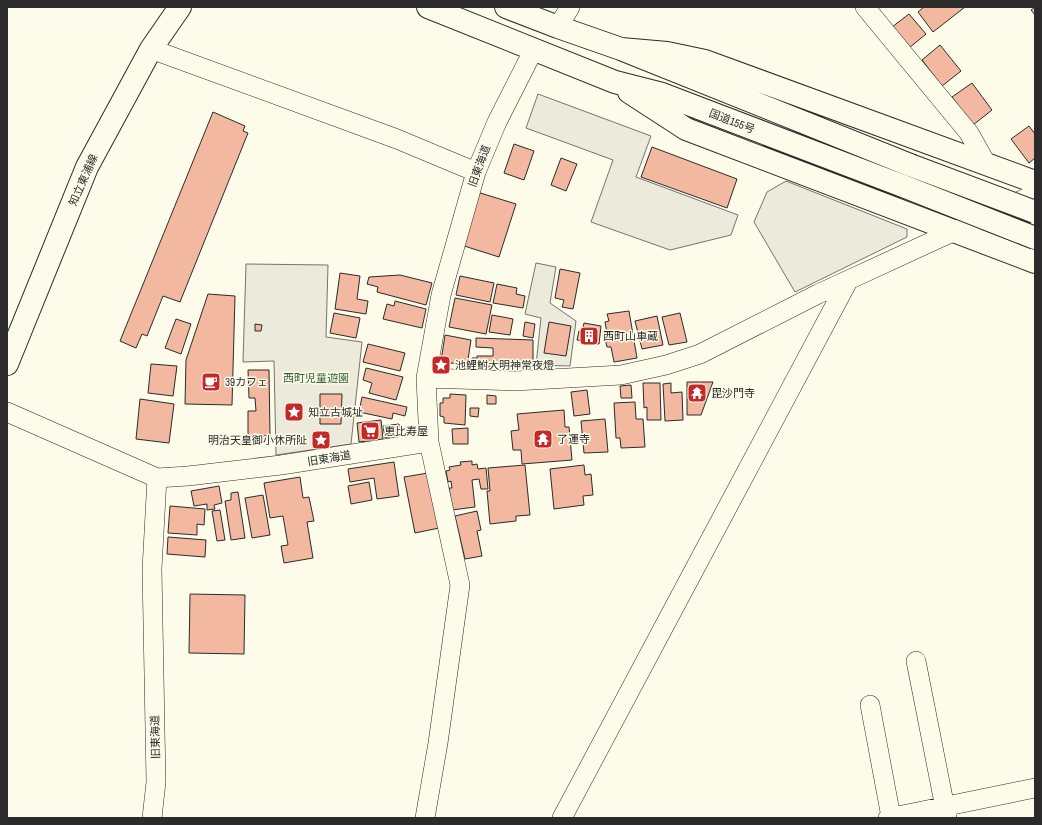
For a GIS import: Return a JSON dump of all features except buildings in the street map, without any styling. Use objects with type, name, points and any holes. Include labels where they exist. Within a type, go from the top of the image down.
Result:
[{"type":"main road","name":"知立東浦線","points":[[7,364],[87,167],[151,49],[180,7]]},
{"type":"main road","name":"国道155号","points":[[428,7],[614,82],[662,94],[1035,238]]},
{"type":"main road","points":[[506,7],[622,49],[910,165],[1035,212]]},
{"type":"main road","points":[[622,49],[667,53],[705,61],[1035,182]]},
{"type":"main road","points":[[614,82],[686,129],[1035,262]]},
{"type":"street","points":[[558,27],[570,7]]},
{"type":"street","points":[[865,7],[969,133],[987,165]]},
{"type":"street","points":[[151,49],[397,139],[476,172]]},
{"type":"street","name":"旧東海道","points":[[152,818],[156,782],[152,569],[157,478],[188,476],[282,465],[429,442],[426,378],[441,295],[476,172],[493,129],[534,49]]},
{"type":"street","points":[[426,378],[515,381],[621,375],[666,365],[700,354],[818,294],[848,282],[1035,194]]},
{"type":"street","points":[[562,818],[848,282]]},
{"type":"street","points":[[7,412],[157,478]]},
{"type":"street","points":[[425,818],[438,743],[460,585],[429,442]]},
{"type":"street","points":[[916,661],[945,812]]},
{"type":"street","points":[[870,705],[889,817],[945,812],[1035,788]]},
{"type":"green space","points":[[536,263],[556,267],[550,303],[576,321],[570,366],[536,365],[541,318],[525,314]]},
{"type":"green space","name":"西町児童遊園","points":[[246,264],[328,265],[326,337],[362,342],[351,444],[276,455],[274,361],[243,362]]},
{"type":"shaded area","points":[[538,94],[651,136],[636,177],[738,215],[731,235],[670,250],[591,222],[613,160],[526,128]]},
{"type":"shaded area","points":[[786,181],[907,229],[907,237],[795,292],[754,222],[767,192]]},
{"type":"place","name":"西町山車蔵","points":[[589,336]]},
{"type":"place","name":"池鯉鮒大明神常夜燈","points":[[441,365]]},
{"type":"place","name":"39カフェ","points":[[211,382]]},
{"type":"place","name":"毘沙門寺","points":[[697,393]]},
{"type":"place","name":"知立古城址","points":[[294,412]]},
{"type":"place","name":"恵比寿屋","points":[[370,431]]},
{"type":"place","name":"了運寺","points":[[543,439]]},
{"type":"place","name":"明治天皇御小休所阯","points":[[321,440]]}]
